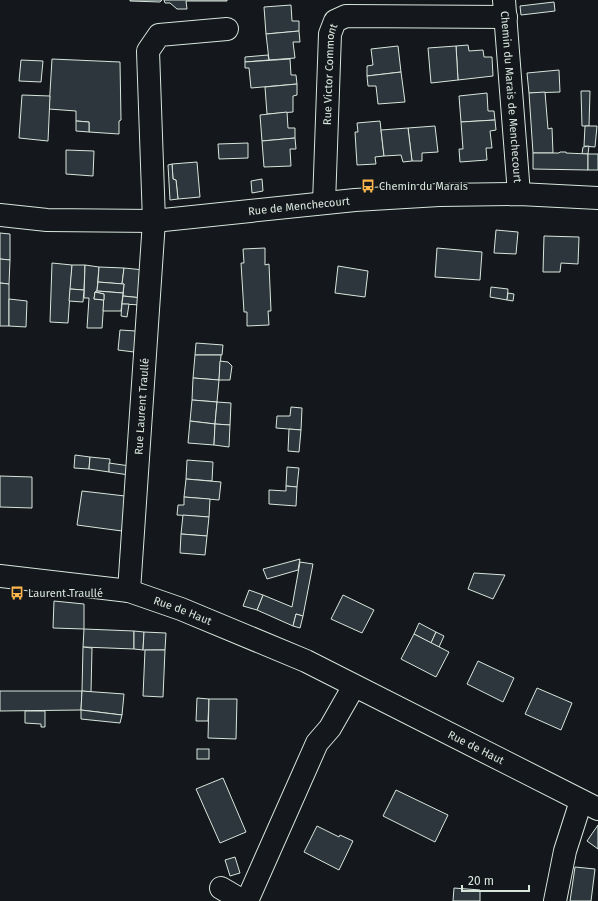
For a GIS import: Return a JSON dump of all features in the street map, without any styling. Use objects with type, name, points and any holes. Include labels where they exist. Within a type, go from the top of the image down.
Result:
[{"type":"street","name":"Chemin du Marais de Menchecourt","points":[[505,8],[519,194]]},
{"type":"street","name":"Rue Victor Commont","points":[[324,203],[330,34],[335,21],[346,16],[505,8]]},
{"type":"street","name":"Rue Laurent Traullé","points":[[129,591],[154,221],[148,51],[159,35],[227,29]]},
{"type":"street","name":"Rue de Menchecourt","points":[[0,215],[47,220],[154,221],[324,203],[439,195],[519,194],[598,198]]},
{"type":"street","name":"Rue de Haut","points":[[0,576],[129,591],[181,609],[306,662],[590,805]]},
{"type":"street","points":[[247,901],[317,743],[330,728],[354,686]]},
{"type":"street","points":[[555,901],[565,851],[590,805]]},
{"type":"street","points":[[221,888],[243,901]]},
{"type":"building","points":[[130,0],[162,0],[160,2]]},
{"type":"building","points":[[164,0],[227,1],[186,1],[187,9],[177,9],[170,3],[165,3]]},
{"type":"building","points":[[554,2],[555,11],[521,15],[520,6]]},
{"type":"building","points":[[291,5],[292,21],[299,21],[299,31],[266,34],[264,7]]},
{"type":"building","points":[[299,31],[300,42],[293,42],[295,58],[269,60],[266,34]]},
{"type":"building","points":[[468,45],[469,51],[483,50],[484,57],[492,57],[493,76],[458,80],[456,46]]},
{"type":"building","points":[[398,46],[401,72],[367,76],[367,66],[373,65],[371,49]]},
{"type":"building","points":[[456,46],[458,80],[431,83],[428,48]]},
{"type":"building","points":[[268,55],[269,60],[245,62],[245,57]]},
{"type":"building","points":[[52,59],[120,62],[121,120],[119,121],[119,134],[89,132],[89,122],[76,121],[76,111],[49,109]]},
{"type":"building","points":[[290,59],[291,75],[296,75],[297,84],[251,88],[249,68],[245,68],[245,62]]},
{"type":"building","points":[[21,60],[43,61],[41,82],[19,81]]},
{"type":"building","points":[[559,70],[560,92],[529,93],[527,73]]},
{"type":"building","points":[[401,72],[405,102],[378,104],[376,86],[368,86],[367,76]]},
{"type":"building","points":[[297,84],[297,95],[293,96],[293,112],[267,114],[265,87]]},
{"type":"building","points":[[581,91],[590,91],[589,126],[582,126]]},
{"type":"building","points":[[545,92],[548,129],[552,128],[553,153],[533,153],[529,93]]},
{"type":"building","points":[[487,93],[488,111],[494,111],[495,120],[461,122],[459,96]]},
{"type":"building","points":[[22,95],[50,96],[48,141],[19,138]]},
{"type":"building","points":[[287,112],[288,128],[295,128],[295,138],[262,141],[260,115]]},
{"type":"building","points":[[495,120],[496,130],[490,131],[492,148],[486,148],[487,160],[460,162],[459,149],[463,149],[461,122]]},
{"type":"building","points":[[76,121],[89,122],[89,132],[76,131]]},
{"type":"building","points":[[380,121],[384,156],[375,157],[376,164],[357,165],[355,132],[358,132],[357,123]]},
{"type":"building","points":[[435,126],[438,152],[422,153],[422,161],[412,161],[408,128]]},
{"type":"building","points":[[585,126],[597,126],[595,147],[584,146]]},
{"type":"building","points":[[408,128],[412,161],[403,162],[401,155],[384,156],[381,130]]},
{"type":"building","points":[[295,138],[296,149],[290,149],[291,166],[264,167],[262,141]]},
{"type":"building","points":[[248,143],[248,158],[219,159],[218,144]]},
{"type":"building","points":[[589,146],[588,154],[582,154],[583,147]]},
{"type":"building","points":[[66,150],[94,151],[93,176],[66,174]]},
{"type":"building","points":[[560,152],[588,154],[588,170],[533,169],[533,153]]},
{"type":"building","points":[[588,154],[598,154],[598,170],[588,170]]},
{"type":"building","points":[[197,162],[200,197],[178,199],[176,180],[173,179],[172,164]]},
{"type":"building","points":[[172,164],[173,179],[176,180],[178,199],[170,200],[168,165]]},
{"type":"building","points":[[262,179],[263,191],[252,193],[251,181]]},
{"type":"building","points":[[496,230],[518,232],[516,254],[494,253]]},
{"type":"building","points":[[0,233],[10,234],[10,260],[0,259]]},
{"type":"building","points":[[544,236],[579,237],[578,264],[561,263],[560,272],[543,272]]},
{"type":"building","points":[[265,248],[265,265],[269,264],[271,311],[268,311],[269,325],[247,326],[247,312],[244,312],[241,263],[244,263],[243,249]]},
{"type":"building","points":[[437,248],[482,252],[480,280],[435,277]]},
{"type":"building","points":[[0,259],[10,260],[9,284],[0,283]]},
{"type":"building","points":[[52,263],[72,265],[68,323],[50,322]]},
{"type":"building","points":[[72,265],[85,265],[84,290],[70,289]]},
{"type":"building","points":[[85,265],[99,267],[97,291],[95,292],[94,299],[104,300],[102,328],[87,328],[89,298],[84,298]]},
{"type":"building","points":[[338,266],[368,271],[365,297],[335,293]]},
{"type":"building","points":[[99,267],[124,268],[122,284],[98,282]]},
{"type":"building","points":[[124,268],[144,270],[142,298],[123,296],[124,284],[122,284]]},
{"type":"building","points":[[98,282],[124,284],[123,293],[97,291]]},
{"type":"building","points":[[0,283],[9,284],[9,326],[0,326]]},
{"type":"building","points":[[491,287],[508,289],[507,300],[490,297]]},
{"type":"building","points":[[70,289],[84,290],[83,302],[69,301]]},
{"type":"building","points":[[95,292],[123,293],[121,311],[103,311],[104,294]]},
{"type":"building","points":[[95,292],[104,294],[104,300],[94,299]]},
{"type":"building","points":[[508,293],[514,294],[513,301],[507,300]]},
{"type":"building","points":[[123,296],[142,298],[141,305],[122,304]]},
{"type":"building","points":[[9,299],[27,301],[26,327],[9,326]]},
{"type":"building","points":[[122,304],[129,304],[127,317],[121,316]]},
{"type":"building","points":[[120,330],[136,331],[134,352],[118,350]]},
{"type":"building","points":[[196,343],[223,345],[222,355],[195,355]]},
{"type":"building","points":[[195,355],[221,355],[219,380],[193,378]]},
{"type":"building","points":[[220,361],[228,362],[232,366],[230,380],[219,380]]},
{"type":"building","points":[[193,378],[219,380],[217,402],[192,400]]},
{"type":"building","points":[[192,400],[217,402],[215,424],[190,421]]},
{"type":"building","points":[[217,402],[231,403],[230,425],[215,424]]},
{"type":"building","points":[[291,407],[302,408],[301,430],[276,428],[277,416],[290,416]]},
{"type":"building","points":[[190,421],[215,424],[214,445],[188,443]]},
{"type":"building","points":[[215,424],[230,425],[229,447],[214,445]]},
{"type":"building","points":[[289,429],[301,430],[299,452],[288,451]]},
{"type":"building","points":[[75,455],[90,457],[89,469],[74,468]]},
{"type":"building","points":[[90,457],[110,459],[109,472],[89,469]]},
{"type":"building","points":[[187,460],[213,462],[212,481],[186,479]]},
{"type":"building","points":[[109,463],[130,466],[129,475],[109,472]]},
{"type":"building","points":[[287,467],[299,468],[297,487],[286,486]]},
{"type":"building","points":[[0,476],[32,477],[32,508],[0,507]]},
{"type":"building","points":[[186,479],[221,482],[219,500],[184,497]]},
{"type":"building","points":[[286,486],[297,487],[296,506],[269,504],[269,490],[286,491]]},
{"type":"building","points":[[82,491],[125,496],[122,531],[77,525]]},
{"type":"building","points":[[184,497],[210,499],[209,517],[177,515],[178,505],[184,505]]},
{"type":"building","points":[[183,515],[209,517],[207,536],[181,534]]},
{"type":"building","points":[[181,534],[207,536],[205,555],[180,553]]},
{"type":"building","points":[[300,559],[298,570],[267,579],[263,569]]},
{"type":"building","points":[[300,562],[313,564],[303,616],[296,614],[293,626],[257,610],[263,595],[292,607]]},
{"type":"building","points":[[474,573],[505,575],[493,599],[468,589]]},
{"type":"building","points":[[249,590],[263,595],[257,610],[243,606]]},
{"type":"building","points":[[343,595],[374,610],[362,633],[331,619]]},
{"type":"building","points":[[54,601],[84,604],[84,629],[53,628]]},
{"type":"building","points":[[296,614],[303,616],[300,628],[293,626]]},
{"type":"building","points":[[419,623],[436,632],[431,643],[414,634]]},
{"type":"building","points":[[84,629],[134,631],[134,649],[83,647]]},
{"type":"building","points":[[134,631],[144,632],[143,650],[134,649]]},
{"type":"building","points":[[144,632],[166,633],[165,650],[143,650]]},
{"type":"building","points":[[436,632],[444,636],[439,647],[431,643]]},
{"type":"building","points":[[414,634],[449,652],[436,677],[401,659]]},
{"type":"building","points":[[83,647],[92,648],[91,692],[82,691]]},
{"type":"building","points":[[145,650],[165,650],[163,697],[143,696]]},
{"type":"building","points":[[478,661],[514,678],[503,702],[467,684]]},
{"type":"building","points":[[537,688],[572,703],[561,730],[525,714]]},
{"type":"building","points":[[0,691],[82,691],[81,710],[0,711]]},
{"type":"building","points":[[82,691],[124,694],[122,715],[81,710]]},
{"type":"building","points":[[197,698],[209,699],[208,721],[196,721]]},
{"type":"building","points":[[209,699],[237,699],[236,739],[208,738]]},
{"type":"building","points":[[81,710],[122,715],[120,723],[81,719]]},
{"type":"building","points":[[25,711],[45,711],[45,727],[41,727],[41,724],[25,723]]},
{"type":"building","points":[[197,749],[209,749],[209,759],[197,759]]},
{"type":"building","points":[[223,778],[246,832],[220,843],[196,789]]},
{"type":"building","points":[[396,790],[448,815],[435,842],[383,816]]},
{"type":"building","points":[[598,825],[598,849],[587,841]]},
{"type":"building","points":[[317,826],[339,837],[340,835],[353,841],[339,870],[304,852]]},
{"type":"building","points":[[235,857],[240,873],[230,876],[225,860]]},
{"type":"building","points":[[575,867],[595,869],[591,901],[570,901]]},
{"type":"building","points":[[454,888],[480,890],[480,901],[453,901]]},
{"type":"place","name":"Chemin du Marais","points":[[368,186]]},
{"type":"place","name":"Laurent Traullé","points":[[17,593]]}]
